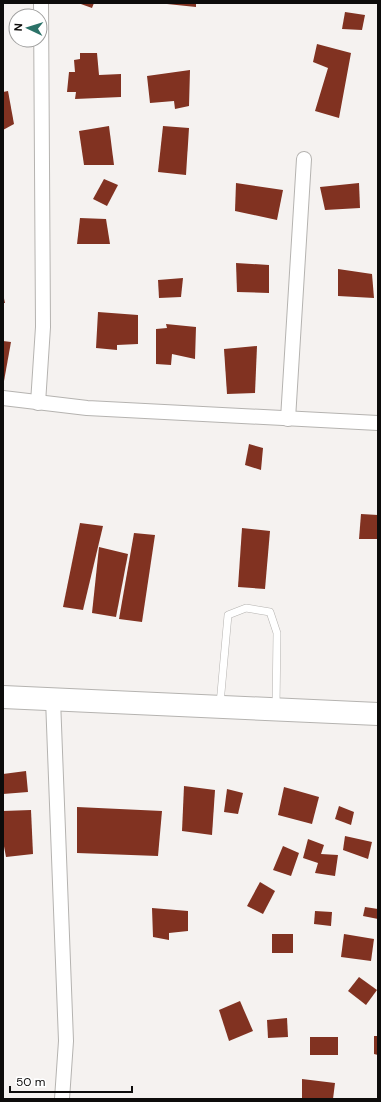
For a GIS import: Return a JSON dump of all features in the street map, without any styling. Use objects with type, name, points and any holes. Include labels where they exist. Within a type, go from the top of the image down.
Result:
[{"type":"main road","points":[[3,697],[276,708],[378,714]]},
{"type":"street","points":[[38,403],[43,327],[41,3]]},
{"type":"street","points":[[288,419],[304,159]]},
{"type":"street","points":[[3,398],[87,408],[378,423]]},
{"type":"street","points":[[53,699],[66,1042],[62,1099]]},
{"type":"lane","points":[[220,706],[228,615],[246,608],[270,612],[277,633],[276,708]]},
{"type":"building","points":[[78,3],[94,3],[92,8]]},
{"type":"building","points":[[196,3],[196,7],[167,4]]},
{"type":"building","points":[[345,12],[365,15],[362,30],[342,29]]},
{"type":"building","points":[[317,44],[351,53],[339,118],[315,111],[328,68],[313,62]]},
{"type":"building","points":[[80,53],[97,53],[99,75],[121,74],[121,97],[75,99],[76,92],[67,92],[69,72],[75,72],[74,60],[80,59]]},
{"type":"building","points":[[190,70],[189,106],[175,109],[174,101],[150,103],[147,76]]},
{"type":"building","points":[[8,91],[14,124],[3,130],[3,92]]},
{"type":"building","points":[[109,126],[114,165],[84,165],[79,131]]},
{"type":"building","points":[[163,126],[189,128],[186,175],[158,172]]},
{"type":"building","points":[[104,179],[118,185],[107,206],[93,199]]},
{"type":"building","points":[[236,183],[283,190],[277,220],[235,211]]},
{"type":"building","points":[[359,183],[360,208],[325,210],[320,187]]},
{"type":"building","points":[[80,218],[106,219],[110,244],[77,244]]},
{"type":"building","points":[[236,263],[269,265],[269,293],[237,292]]},
{"type":"building","points":[[338,269],[372,274],[374,298],[338,296]]},
{"type":"building","points":[[183,278],[181,297],[159,298],[158,280]]},
{"type":"building","points":[[98,312],[138,315],[138,344],[117,345],[117,350],[96,348]]},
{"type":"building","points":[[166,324],[196,327],[195,359],[172,354],[171,365],[156,364],[156,329],[167,328]]},
{"type":"building","points":[[3,341],[11,342],[4,381],[3,381]]},
{"type":"building","points":[[257,346],[255,393],[227,394],[224,349]]},
{"type":"building","points":[[249,444],[263,448],[261,470],[245,465]]},
{"type":"building","points":[[361,514],[378,515],[378,539],[359,539]]},
{"type":"building","points":[[80,523],[103,526],[83,610],[63,607]]},
{"type":"building","points":[[242,528],[270,531],[265,589],[238,587]]},
{"type":"building","points":[[134,533],[155,535],[142,622],[119,619]]},
{"type":"building","points":[[99,547],[128,554],[116,617],[92,613]]},
{"type":"building","points":[[26,771],[28,792],[3,794],[3,774]]},
{"type":"building","points":[[184,786],[215,790],[212,835],[182,831]]},
{"type":"building","points":[[284,787],[319,797],[312,824],[278,815]]},
{"type":"building","points":[[227,789],[243,793],[238,814],[224,812]]},
{"type":"building","points":[[339,806],[354,812],[351,825],[335,819]]},
{"type":"building","points":[[77,807],[162,811],[158,856],[77,853]]},
{"type":"building","points":[[31,810],[33,854],[6,857],[3,841],[3,811]]},
{"type":"building","points":[[345,836],[372,842],[368,859],[343,850]]},
{"type":"building","points":[[308,839],[324,845],[321,854],[338,855],[335,876],[315,873],[318,863],[303,858]]},
{"type":"building","points":[[283,846],[299,853],[291,876],[273,870]]},
{"type":"building","points":[[260,882],[275,891],[263,914],[247,906]]},
{"type":"building","points":[[365,907],[378,909],[378,919],[363,916]]},
{"type":"building","points":[[152,908],[188,911],[188,931],[169,933],[169,940],[153,937]]},
{"type":"building","points":[[315,911],[332,912],[331,926],[314,924]]},
{"type":"building","points":[[272,934],[293,934],[293,953],[272,953]]},
{"type":"building","points":[[344,934],[374,939],[371,961],[341,957]]},
{"type":"building","points":[[359,977],[377,990],[366,1005],[348,991]]},
{"type":"building","points":[[240,1001],[253,1031],[229,1041],[219,1010]]},
{"type":"building","points":[[287,1018],[288,1037],[268,1038],[267,1020]]},
{"type":"building","points":[[374,1036],[378,1036],[378,1055],[374,1054]]},
{"type":"building","points":[[310,1037],[338,1037],[338,1055],[310,1055]]},
{"type":"building","points":[[302,1079],[335,1083],[333,1099],[302,1099]]}]
